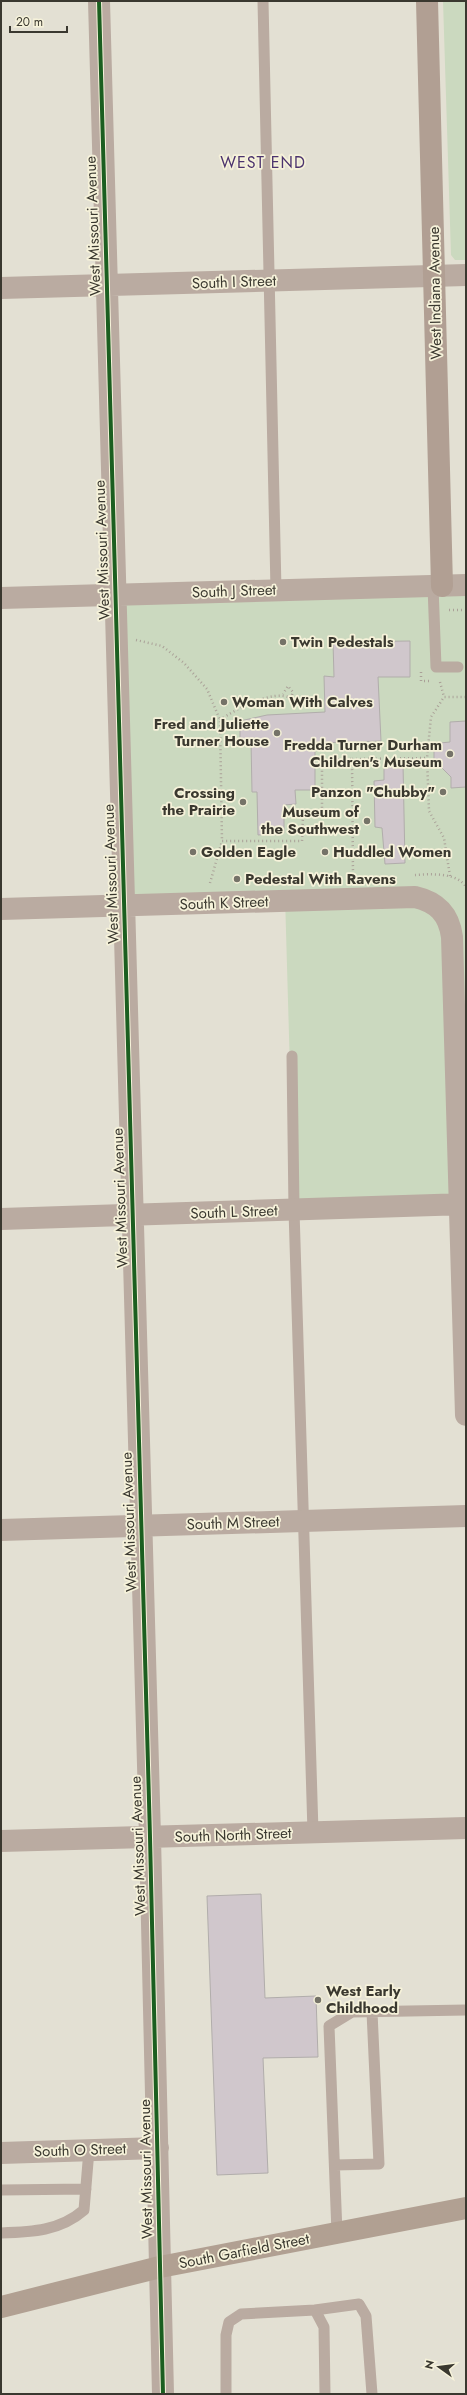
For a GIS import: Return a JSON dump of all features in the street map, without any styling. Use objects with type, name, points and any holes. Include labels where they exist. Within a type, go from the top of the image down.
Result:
[{"type":"main road","name":"South Garfield Street","points":[[1,2307],[160,2267],[466,2208]]},
{"type":"street","name":"West Missouri Avenue","points":[[99,1],[142,1525],[163,2394]]},
{"type":"street","name":"West Indiana Avenue","points":[[427,1],[434,276],[436,592]]},
{"type":"street","name":"South I Street","points":[[1,288],[466,275]]},
{"type":"street","name":"South J Street","points":[[1,598],[276,590],[436,592],[466,585]]},
{"type":"street","name":"South K Street","points":[[1,909],[415,897],[427,900],[443,912],[452,929],[463,1205]]},
{"type":"street","name":"South L Street","points":[[1,1219],[463,1205]]},
{"type":"street","points":[[463,1205],[466,1415]]},
{"type":"street","name":"South M Street","points":[[1,1530],[466,1516]]},
{"type":"street","name":"South North Street","points":[[1,1841],[466,1828]]},
{"type":"street","name":"South O Street","points":[[1,2152],[158,2148]]},
{"type":"lane","points":[[263,1],[276,590]]},
{"type":"lane","points":[[436,592],[436,667],[458,667]]},
{"type":"lane","points":[[292,1056],[294,1210],[313,1832]]},
{"type":"lane","points":[[337,2232],[329,2026],[352,2012],[466,2010]]},
{"type":"lane","points":[[335,2165],[379,2164],[372,2012]]},
{"type":"lane","points":[[1,2233],[39,2232],[72,2220],[84,2210],[89,2150]]},
{"type":"lane","points":[[1,2190],[86,2189]]},
{"type":"lane","points":[[226,2394],[226,2335],[229,2322],[242,2314],[315,2310],[360,2304],[366,2316],[372,2394]]},
{"type":"lane","points":[[315,2310],[324,2327],[325,2394]]},
{"type":"path","points":[[436,592],[445,610],[466,610]]},
{"type":"path","points":[[133,647],[133,639],[162,646],[184,663],[206,689],[220,720],[222,841],[208,886],[216,886]]},
{"type":"path","points":[[220,720],[246,705],[283,694],[288,686],[293,692],[291,698],[283,694]]},
{"type":"path","points":[[450,876],[444,838],[429,811],[427,758],[431,717],[444,696],[466,697]]},
{"type":"path","points":[[222,841],[302,841],[302,816],[322,816],[322,760],[427,758]]},
{"type":"path","points":[[352,759],[353,899]]},
{"type":"green space","points":[[443,1],[466,1],[466,260],[455,260],[451,255]]},
{"type":"green space","points":[[466,594],[466,1194],[294,1210],[285,896],[129,899],[123,601]]},
{"type":"building","name":"Fred and Juliette Turner House","points":[[410,641],[410,677],[378,677],[381,741],[315,743],[315,790],[295,790],[296,804],[284,805],[284,833],[258,835],[257,792],[252,792],[251,740],[240,741],[240,721],[267,715],[325,712],[324,676],[334,677],[333,642]]},
{"type":"building","name":"Fredda Turner Durham Children's Museum","points":[[466,721],[466,787],[451,788],[451,777],[434,760],[434,748],[440,743],[450,742],[450,722]]},
{"type":"building","points":[[403,764],[405,863],[385,864],[382,828],[375,827],[374,781],[384,780],[384,765]]},
{"type":"building","points":[[261,1894],[265,1998],[316,1996],[318,2057],[263,2058],[268,2173],[217,2175],[207,1896]]},
{"type":"cycle path","points":[[99,1],[150,1837],[163,2394]]},
{"type":"place","name":"Twin Pedestals","points":[[283,642]]},
{"type":"place","name":"Woman With Calves","points":[[224,702]]},
{"type":"place","name":"Fred and Juliette Turner House","points":[[277,733]]},
{"type":"place","name":"Fredda Turner Durham Children's Museum","points":[[450,754]]},
{"type":"place","name":"Panzon \"Chubby\"","points":[[443,792]]},
{"type":"place","name":"Crossing the Prairie","points":[[243,802]]},
{"type":"place","name":"Museum of the Southwest","points":[[367,821]]},
{"type":"place","name":"Golden Eagle","points":[[193,852]]},
{"type":"place","name":"Huddled Women","points":[[325,852]]},
{"type":"place","name":"Pedestal With Ravens","points":[[237,879]]},
{"type":"place","name":"West Early Childhood","points":[[318,2000]]},
{"type":"district","name":"WEST END","points":[[263,162]]}]
